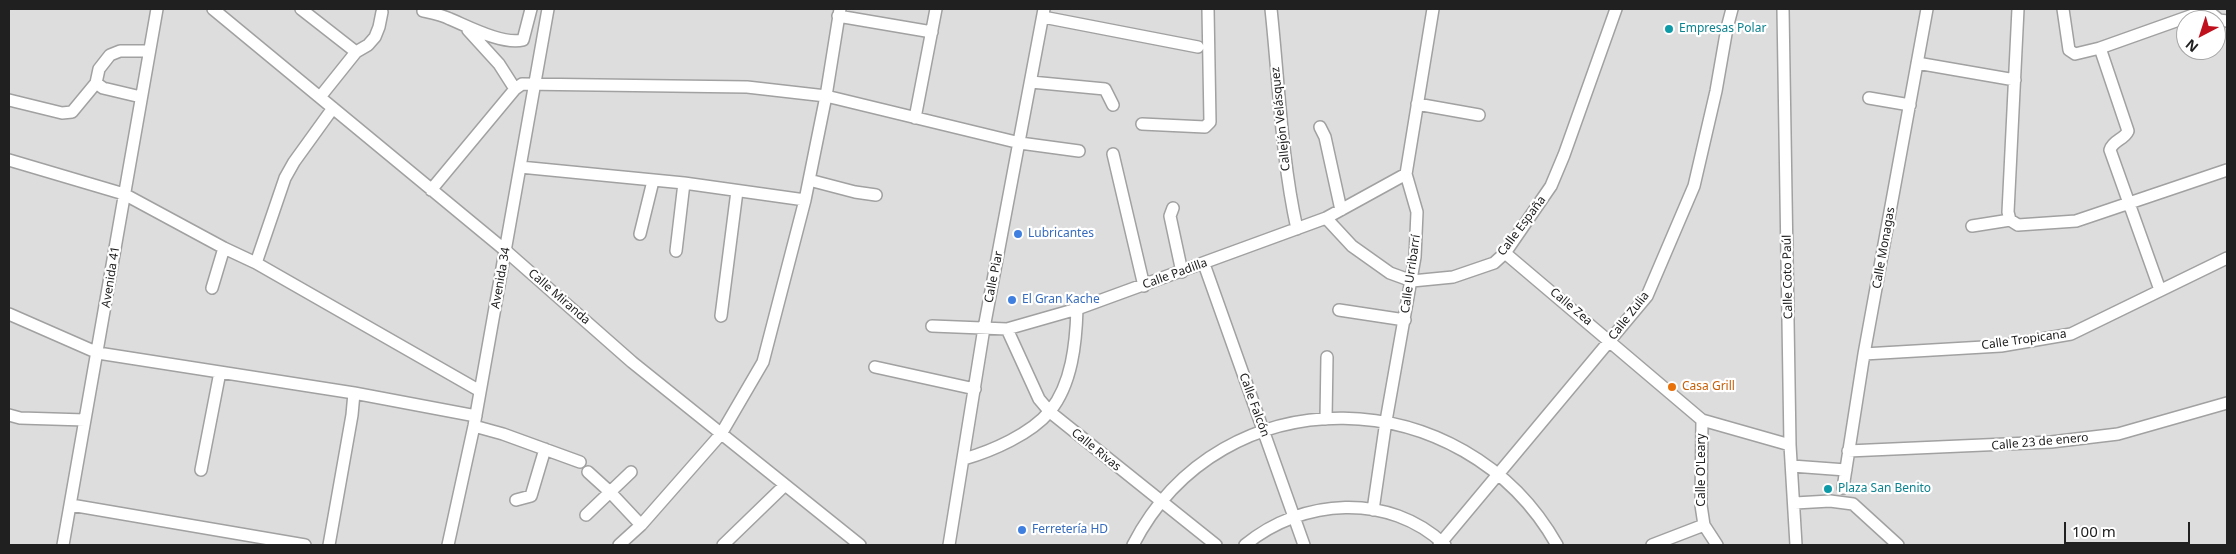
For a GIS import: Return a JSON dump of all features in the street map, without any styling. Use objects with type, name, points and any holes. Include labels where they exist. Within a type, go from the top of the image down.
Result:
[{"type":"street","name":"Avenida 41","points":[[63,545],[157,9]]},
{"type":"street","name":"Calle Miranda","points":[[213,9],[506,251],[632,362],[860,545]]},
{"type":"street","points":[[301,9],[356,52]]},
{"type":"street","points":[[423,11],[448,18],[466,28],[515,42],[523,40],[531,9]]},
{"type":"street","name":"Avenida 34","points":[[448,545],[475,421],[548,9]]},
{"type":"street","points":[[915,118],[936,9]]},
{"type":"street","points":[[1142,124],[1205,127],[1210,122],[1208,9]]},
{"type":"street","name":"Callejón Velásquez","points":[[1271,9],[1280,122],[1288,186],[1297,229]]},
{"type":"street","name":"Calle Urribarrí","points":[[1374,510],[1386,422],[1415,257],[1417,212],[1406,174],[1432,9]]},
{"type":"street","name":"Calle España","points":[[1326,218],[1352,246],[1390,273],[1412,281],[1453,277],[1494,262],[1505,253],[1551,186],[1564,155],[1616,9]]},
{"type":"street","name":"Calle Zulia","points":[[1442,544],[1498,473],[1647,296],[1694,186],[1716,91],[1726,28],[1732,9]]},
{"type":"street","name":"Calle Coto Paúl","points":[[1783,9],[1790,445],[1796,545]]},
{"type":"street","name":"Calle Monagas","points":[[1843,488],[1864,354],[1928,9]]},
{"type":"street","points":[[2010,220],[2008,212],[2018,9]]},
{"type":"street","points":[[2063,9],[2069,50],[2075,54],[2100,48],[2207,9],[2219,20],[2227,21]]},
{"type":"street","points":[[320,97],[356,52],[368,45],[375,37],[382,12]]},
{"type":"street","points":[[619,545],[641,525],[721,434],[763,362],[805,200],[826,96],[839,13],[932,32]]},
{"type":"street","points":[[1044,13],[1198,47]]},
{"type":"street","name":"Calle Piar","points":[[949,545],[984,328],[1044,13]]},
{"type":"street","points":[[466,28],[499,64],[515,89]]},
{"type":"street","points":[[2100,48],[2128,131],[2126,136],[2111,146],[2110,150],[2160,290]]},
{"type":"street","points":[[9,100],[62,112],[72,112],[96,83],[99,70],[110,55],[120,51],[149,52]]},
{"type":"street","points":[[1917,63],[2015,80]]},
{"type":"street","points":[[1031,82],[1105,90],[1112,105]]},
{"type":"street","points":[[96,83],[103,88],[141,97]]},
{"type":"street","points":[[431,190],[515,89],[522,84],[747,87],[826,96],[1020,144],[1079,152]]},
{"type":"street","points":[[1869,98],[1910,105]]},
{"type":"street","points":[[1417,104],[1479,115]]},
{"type":"street","points":[[256,263],[285,178],[294,162],[333,108]]},
{"type":"street","points":[[1320,127],[1325,137],[1341,210]]},
{"type":"street","points":[[1113,154],[1144,286]]},
{"type":"street","points":[[9,160],[124,194],[224,248],[256,263],[480,391]]},
{"type":"street","points":[[520,167],[684,183],[805,200]]},
{"type":"street","points":[[1972,226],[2010,220],[2018,225],[2076,221],[2227,170]]},
{"type":"street","name":"Calle Padilla","points":[[932,326],[1007,329],[1077,309],[1326,218],[1406,174]]},
{"type":"street","points":[[640,234],[653,180]]},
{"type":"street","points":[[808,180],[854,192],[876,195]]},
{"type":"street","points":[[676,251],[684,183]]},
{"type":"street","points":[[721,316],[737,191]]},
{"type":"street","points":[[1173,208],[1170,216],[1182,272]]},
{"type":"street","points":[[212,288],[224,248]]},
{"type":"street","name":"Calle Zea","points":[[1505,253],[1610,340],[1702,420],[1790,445]]},
{"type":"street","name":"Calle Tropicana","points":[[1864,354],[2001,346],[2071,334],[2227,258]]},
{"type":"street","name":"Calle Falcón","points":[[1204,264],[1304,545]]},
{"type":"street","points":[[964,459],[984,453],[1012,440],[1050,412],[1062,390],[1069,370],[1074,350],[1077,309]]},
{"type":"street","points":[[1339,310],[1404,320]]},
{"type":"street","points":[[9,314],[98,353],[354,394],[475,421],[503,434],[580,462]]},
{"type":"street","name":"Calle Rivas","points":[[1007,329],[1039,399],[1050,412],[1161,503],[1216,545]]},
{"type":"street","points":[[1326,418],[1327,357]]},
{"type":"street","points":[[875,367],[975,390]]},
{"type":"street","points":[[200,470],[220,372]]},
{"type":"street","points":[[329,545],[354,394]]},
{"type":"street","name":"Calle 23 de enero","points":[[1848,451],[2050,442],[2118,434],[2227,406]]},
{"type":"street","points":[[9,416],[85,420]]},
{"type":"street","points":[[1133,545],[1161,503],[1186,477],[1215,456],[1263,432],[1294,423],[1326,418],[1366,419],[1386,422],[1419,430],[1464,450],[1498,473],[1532,508],[1557,545]]},
{"type":"street","name":"Calle O'Leary","points":[[1702,420],[1700,489],[1704,525],[1717,545]]},
{"type":"street","points":[[516,500],[531,496],[544,449]]},
{"type":"street","points":[[1792,466],[1846,470]]},
{"type":"street","points":[[588,472],[641,525]]},
{"type":"street","points":[[586,515],[631,472]]},
{"type":"street","points":[[723,545],[785,485]]},
{"type":"street","points":[[1830,501],[1843,488],[1853,504],[1898,545]]},
{"type":"street","points":[[1794,503],[1830,501],[1853,504]]},
{"type":"street","points":[[71,505],[305,545]]},
{"type":"street","points":[[1245,545],[1260,533],[1293,516],[1333,507],[1374,510],[1410,521],[1442,544]]},
{"type":"street","points":[[1652,545],[1704,525]]},
{"type":"shaded area","points":[[9,9],[2227,9],[2227,545],[9,545]]},
{"type":"place","name":"Empresas Polar","points":[[1669,29]]},
{"type":"place","name":"Lubricantes","points":[[1018,234]]},
{"type":"place","name":"El Gran Kache","points":[[1012,300]]},
{"type":"place","name":"Casa Grill","points":[[1672,387]]},
{"type":"place","name":"Plaza San Benito","points":[[1828,489]]},
{"type":"place","name":"Ferretería HD","points":[[1022,530]]}]
